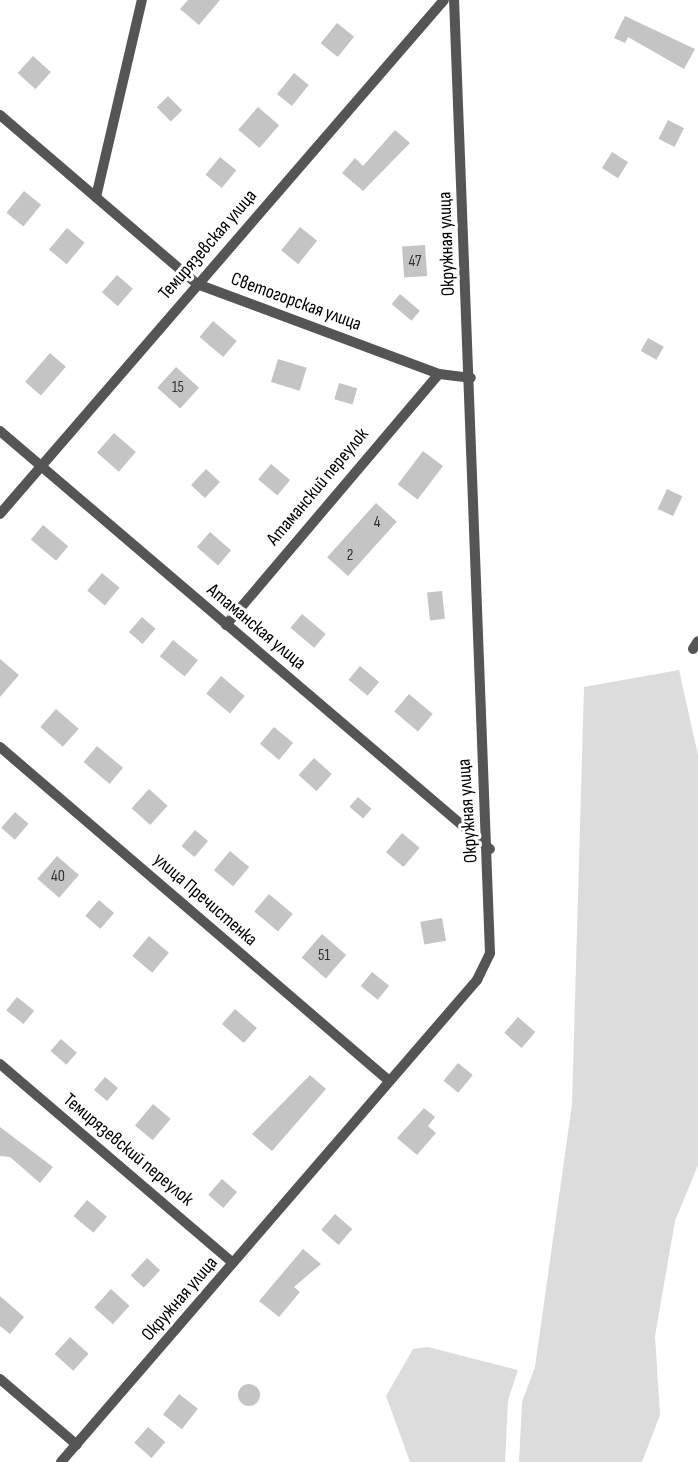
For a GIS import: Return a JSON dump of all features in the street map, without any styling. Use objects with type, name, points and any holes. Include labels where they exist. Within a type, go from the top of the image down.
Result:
[{"type":"street","points":[[96,197],[142,0]]},
{"type":"street","name":"Темирязевская улица","points":[[0,514],[444,0]]},
{"type":"street","name":"Окружная улица","points":[[61,1462],[387,1079],[477,981],[490,953],[490,849],[479,713],[471,378],[454,0]]},
{"type":"street","name":"Светогорская улица","points":[[0,115],[197,284],[439,374],[471,378]]},
{"type":"street","name":"Атаманский переулок","points":[[226,625],[439,374]]},
{"type":"street","name":"Атаманская улица","points":[[0,431],[490,849]]},
{"type":"street","name":"улица Пречистенка","points":[[0,747],[387,1079]]},
{"type":"street","name":"Темирязевский переулок","points":[[0,1064],[233,1263]]},
{"type":"street","points":[[0,1380],[77,1445]]},
{"type":"shaded area","points":[[679,670],[698,755],[698,1165],[675,1221],[655,1336],[660,1415],[642,1462],[519,1462],[522,1402],[535,1367],[572,1104],[584,687]]},
{"type":"shaded area","points":[[428,1347],[518,1370],[508,1400],[505,1462],[410,1462],[386,1396],[413,1349]]},
{"type":"building","points":[[188,0],[220,0],[199,25],[180,9]]},
{"type":"building","points":[[625,16],[695,49],[684,69],[628,37],[625,43],[614,38]]},
{"type":"building","points":[[337,23],[354,37],[338,57],[321,43]]},
{"type":"building","points":[[33,56],[51,72],[35,89],[18,73]]},
{"type":"building","points":[[294,73],[309,85],[292,106],[277,94]]},
{"type":"building","points":[[168,96],[182,110],[171,121],[157,107]]},
{"type":"building","points":[[258,107],[279,125],[259,148],[238,130]]},
{"type":"building","points":[[668,120],[684,128],[675,147],[658,139]]},
{"type":"building","points":[[395,130],[410,143],[363,191],[342,173],[355,158],[363,166]]},
{"type":"building","points":[[612,152],[628,162],[618,178],[602,168]]},
{"type":"building","points":[[220,157],[236,170],[222,188],[206,175]]},
{"type":"building","points":[[24,191],[41,205],[23,227],[6,213]]},
{"type":"building","points":[[300,227],[317,241],[298,264],[281,250]]},
{"type":"building","points":[[67,228],[85,243],[67,264],[49,249]]},
{"type":"building","points":[[425,245],[427,276],[404,278],[402,247]]},
{"type":"building","points":[[117,275],[133,289],[118,306],[102,292]]},
{"type":"building","points":[[400,294],[420,311],[412,321],[392,304]]},
{"type":"building","points":[[213,321],[237,341],[223,357],[200,337]]},
{"type":"building","points":[[648,338],[664,347],[656,360],[641,351]]},
{"type":"building","points":[[50,353],[66,367],[41,395],[25,382]]},
{"type":"building","points":[[278,359],[307,368],[300,391],[271,382]]},
{"type":"building","points":[[176,367],[199,388],[180,409],[157,388]]},
{"type":"building","points":[[339,383],[357,388],[353,405],[334,399]]},
{"type":"building","points":[[114,433],[136,452],[119,472],[97,453]]},
{"type":"building","points":[[423,451],[443,466],[418,500],[398,485]]},
{"type":"building","points":[[271,464],[290,480],[277,495],[258,479]]},
{"type":"building","points":[[206,469],[220,482],[205,498],[191,485]]},
{"type":"building","points":[[667,489],[682,496],[673,516],[658,509]]},
{"type":"building","points":[[376,503],[397,522],[348,576],[327,557]]},
{"type":"building","points":[[43,525],[68,546],[56,561],[31,540]]},
{"type":"building","points":[[210,532],[231,550],[218,565],[197,547]]},
{"type":"building","points":[[102,573],[120,588],[105,605],[87,591]]},
{"type":"building","points":[[442,591],[445,619],[430,620],[427,593]]},
{"type":"building","points":[[302,614],[326,634],[314,648],[290,628]]},
{"type":"building","points":[[142,617],[156,629],[142,644],[129,632]]},
{"type":"building","points":[[173,640],[198,660],[185,676],[160,656]]},
{"type":"building","points":[[0,659],[19,675],[0,697]]},
{"type":"building","points":[[360,666],[379,682],[368,696],[348,680]]},
{"type":"building","points":[[221,676],[245,696],[230,714],[206,694]]},
{"type":"building","points":[[409,694],[433,714],[418,732],[394,712]]},
{"type":"building","points":[[56,709],[79,729],[63,747],[40,727]]},
{"type":"building","points":[[274,727],[293,743],[279,760],[260,744]]},
{"type":"building","points":[[97,746],[123,768],[110,784],[84,762]]},
{"type":"building","points":[[314,758],[332,774],[316,791],[299,775]]},
{"type":"building","points":[[149,789],[168,806],[150,825],[132,808]]},
{"type":"building","points":[[358,797],[372,809],[363,819],[349,807]]},
{"type":"building","points":[[15,812],[29,824],[15,840],[1,828]]},
{"type":"building","points":[[195,830],[208,841],[195,857],[182,846]]},
{"type":"building","points":[[402,833],[420,848],[404,867],[386,852]]},
{"type":"building","points":[[230,851],[249,867],[233,886],[214,870]]},
{"type":"building","points":[[57,856],[79,875],[59,898],[37,879]]},
{"type":"building","points":[[269,894],[293,914],[278,932],[254,912]]},
{"type":"building","points":[[99,900],[114,913],[100,929],[85,916]]},
{"type":"building","points":[[442,918],[446,941],[424,944],[420,922]]},
{"type":"building","points":[[322,934],[346,955],[326,978],[302,957]]},
{"type":"building","points":[[149,936],[169,953],[152,973],[132,956]]},
{"type":"building","points":[[372,972],[389,986],[378,1000],[361,986]]},
{"type":"building","points":[[17,997],[34,1011],[23,1024],[6,1010]]},
{"type":"building","points":[[235,1009],[257,1028],[244,1043],[222,1024]]},
{"type":"building","points":[[518,1017],[535,1032],[522,1048],[504,1033]]},
{"type":"building","points":[[61,1039],[77,1053],[66,1065],[51,1051]]},
{"type":"building","points":[[458,1063],[473,1075],[458,1093],[444,1081]]},
{"type":"building","points":[[310,1075],[326,1089],[272,1151],[252,1134]]},
{"type":"building","points":[[105,1077],[118,1088],[107,1101],[94,1090]]},
{"type":"building","points":[[153,1104],[171,1119],[153,1140],[135,1125]]},
{"type":"building","points":[[424,1108],[435,1117],[428,1126],[436,1133],[417,1155],[397,1138]]},
{"type":"building","points":[[0,1127],[53,1167],[40,1183],[10,1157],[0,1156]]},
{"type":"building","points":[[222,1179],[237,1192],[223,1208],[208,1195]]},
{"type":"building","points":[[87,1200],[107,1217],[93,1233],[74,1216]]},
{"type":"building","points":[[335,1214],[352,1229],[339,1245],[321,1230]]},
{"type":"building","points":[[303,1249],[321,1264],[294,1287],[300,1292],[279,1317],[259,1301]]},
{"type":"building","points":[[147,1258],[160,1270],[144,1288],[131,1276]]},
{"type":"building","points":[[111,1289],[130,1306],[113,1324],[94,1308]]},
{"type":"building","points":[[0,1296],[24,1317],[10,1334],[0,1326]]},
{"type":"building","points":[[70,1337],[89,1354],[73,1371],[55,1354]]},
{"type":"building","points":[[249,1384],[257,1387],[260,1395],[257,1403],[249,1406],[241,1403],[238,1395],[241,1387]]},
{"type":"building","points":[[179,1394],[198,1409],[182,1429],[163,1414]]},
{"type":"building","points":[[148,1427],[165,1442],[152,1458],[134,1443]]}]
